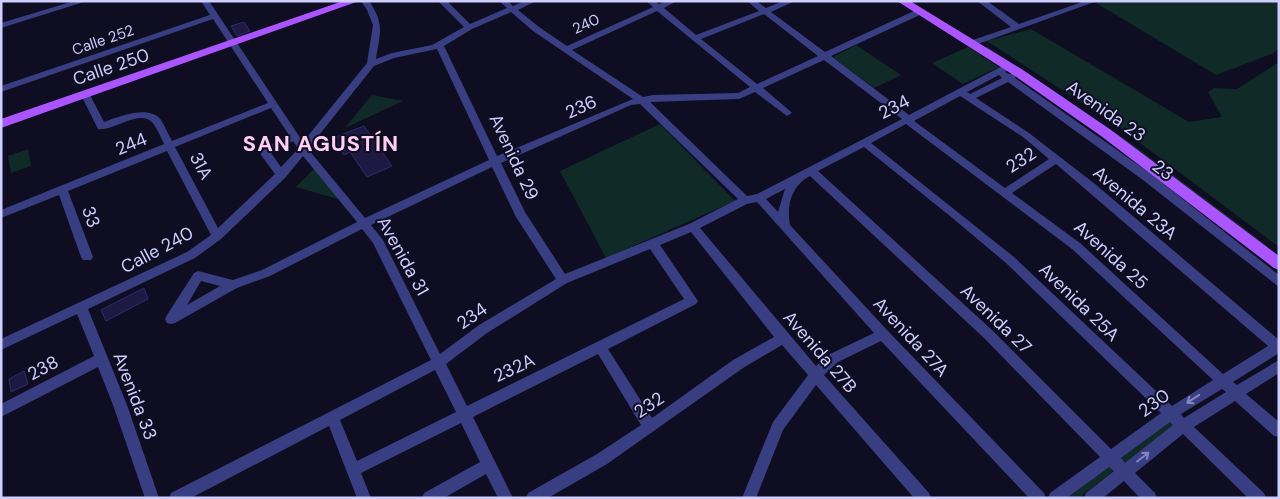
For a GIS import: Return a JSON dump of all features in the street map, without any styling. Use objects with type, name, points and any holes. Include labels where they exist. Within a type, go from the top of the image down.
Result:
[{"type":"main road","name":"Calle 250","points":[[1,124],[354,1]]},
{"type":"main road","name":"Avenida 23","points":[[902,1],[970,44],[1009,72],[1106,132],[1279,264]]},
{"type":"street","points":[[1,26],[83,1]]},
{"type":"street","name":"Avenida 31","points":[[205,1],[303,149],[377,240],[506,498]]},
{"type":"street","points":[[365,1],[375,14],[378,36],[371,64]]},
{"type":"street","points":[[442,1],[469,27]]},
{"type":"street","points":[[503,1],[536,29],[640,99],[745,200]]},
{"type":"street","points":[[303,149],[371,64],[386,57],[439,45],[469,27],[532,1]]},
{"type":"street","points":[[650,1],[787,113]]},
{"type":"street","name":"240","points":[[567,49],[673,1]]},
{"type":"street","name":"Avenida 25","points":[[750,1],[1076,246],[1279,431]]},
{"type":"street","points":[[695,38],[791,1]]},
{"type":"street","points":[[980,1],[1018,27]]},
{"type":"street","points":[[970,44],[1093,1]]},
{"type":"street","name":"236","points":[[233,286],[266,273],[365,223],[494,162],[640,99],[739,96],[919,12]]},
{"type":"street","name":"Calle 252","points":[[1,89],[214,16]]},
{"type":"street","name":"Avenida 29","points":[[439,45],[520,214],[563,280]]},
{"type":"street","name":"234","points":[[176,498],[439,362],[483,329],[563,280],[693,227],[745,200],[759,198],[909,120],[966,95],[1009,72]]},
{"type":"street","name":"23","points":[[1009,72],[1279,282]]},
{"type":"street","name":"31A","points":[[86,94],[101,126],[130,117],[150,115],[156,120],[217,236]]},
{"type":"street","name":"Avenida 23A","points":[[966,95],[1026,135],[1056,159],[1278,347]]},
{"type":"street","name":"244","points":[[1,214],[273,104]]},
{"type":"street","points":[[281,175],[266,155],[266,151],[294,136]]},
{"type":"street","name":"Avenida 25A","points":[[865,143],[1004,255],[1259,498]]},
{"type":"street","name":"Calle 240","points":[[1,345],[191,256],[217,236],[281,175],[303,149]]},
{"type":"street","name":"232","points":[[1006,192],[1056,159]]},
{"type":"street","name":"Avenida 27","points":[[811,171],[988,334],[1150,498]]},
{"type":"street","points":[[785,228],[782,215],[784,199],[795,180]]},
{"type":"street","name":"33","points":[[62,190],[88,257]]},
{"type":"street","name":"Avenida 27A","points":[[759,198],[1039,498]]},
{"type":"street","name":"Avenida 27B","points":[[693,227],[783,338],[924,498]]},
{"type":"street","name":"232A","points":[[353,470],[464,413],[602,348],[692,302],[653,244]]},
{"type":"street","points":[[191,256],[198,276]]},
{"type":"street","points":[[198,276],[233,286]]},
{"type":"street","points":[[198,276],[171,319],[233,286]]},
{"type":"street","name":"Avenida 33","points":[[81,308],[102,359],[152,498]]},
{"type":"street","points":[[749,498],[774,434],[816,374],[834,358],[884,334]]},
{"type":"street","name":"232","points":[[532,498],[602,458],[650,427],[738,364],[783,338]]},
{"type":"street","name":"230","points":[[1055,498],[1170,414],[1221,380],[1278,347]]},
{"type":"street","points":[[602,348],[650,427]]},
{"type":"street","name":"238","points":[[1,411],[102,359]]},
{"type":"street","name":"230","points":[[1091,498],[1182,426],[1234,392],[1279,366]]},
{"type":"street","points":[[333,418],[364,498]]},
{"type":"street","points":[[429,498],[488,465]]},
{"type":"green space","points":[[1102,1],[1279,1],[1279,48],[1274,53],[1216,75],[1096,3]]},
{"type":"green space","points":[[1031,29],[1189,122],[1222,117],[1208,92],[1214,88],[1237,89],[1279,62],[1279,247],[1120,128],[987,41]]},
{"type":"green space","points":[[856,45],[901,75],[874,88],[833,57]]},
{"type":"green space","points":[[968,47],[999,67],[963,84],[932,63]]},
{"type":"green space","points":[[988,47],[1132,144],[1279,256],[1130,145],[986,48]]},
{"type":"green space","points":[[372,95],[403,101],[345,128]]},
{"type":"green space","points":[[660,124],[735,201],[606,258],[560,171]]},
{"type":"green space","points":[[28,149],[31,166],[11,173],[8,156]]},
{"type":"green space","points":[[316,167],[345,201],[296,187]]},
{"type":"green space","points":[[1171,421],[1175,424],[1125,464],[1120,459]]},
{"type":"green space","points":[[1111,464],[1116,469],[1079,498],[1068,498]]},
{"type":"building","points":[[244,22],[250,31],[237,36],[231,26]]},
{"type":"building","points":[[364,126],[392,166],[367,177],[350,152],[344,155],[333,138]]},
{"type":"building","points":[[144,288],[148,299],[106,321],[101,310]]},
{"type":"building","points":[[24,371],[28,384],[11,392],[9,379]]},
{"type":"district","name":"SAN AGUSTÍN","points":[[321,143]]}]
